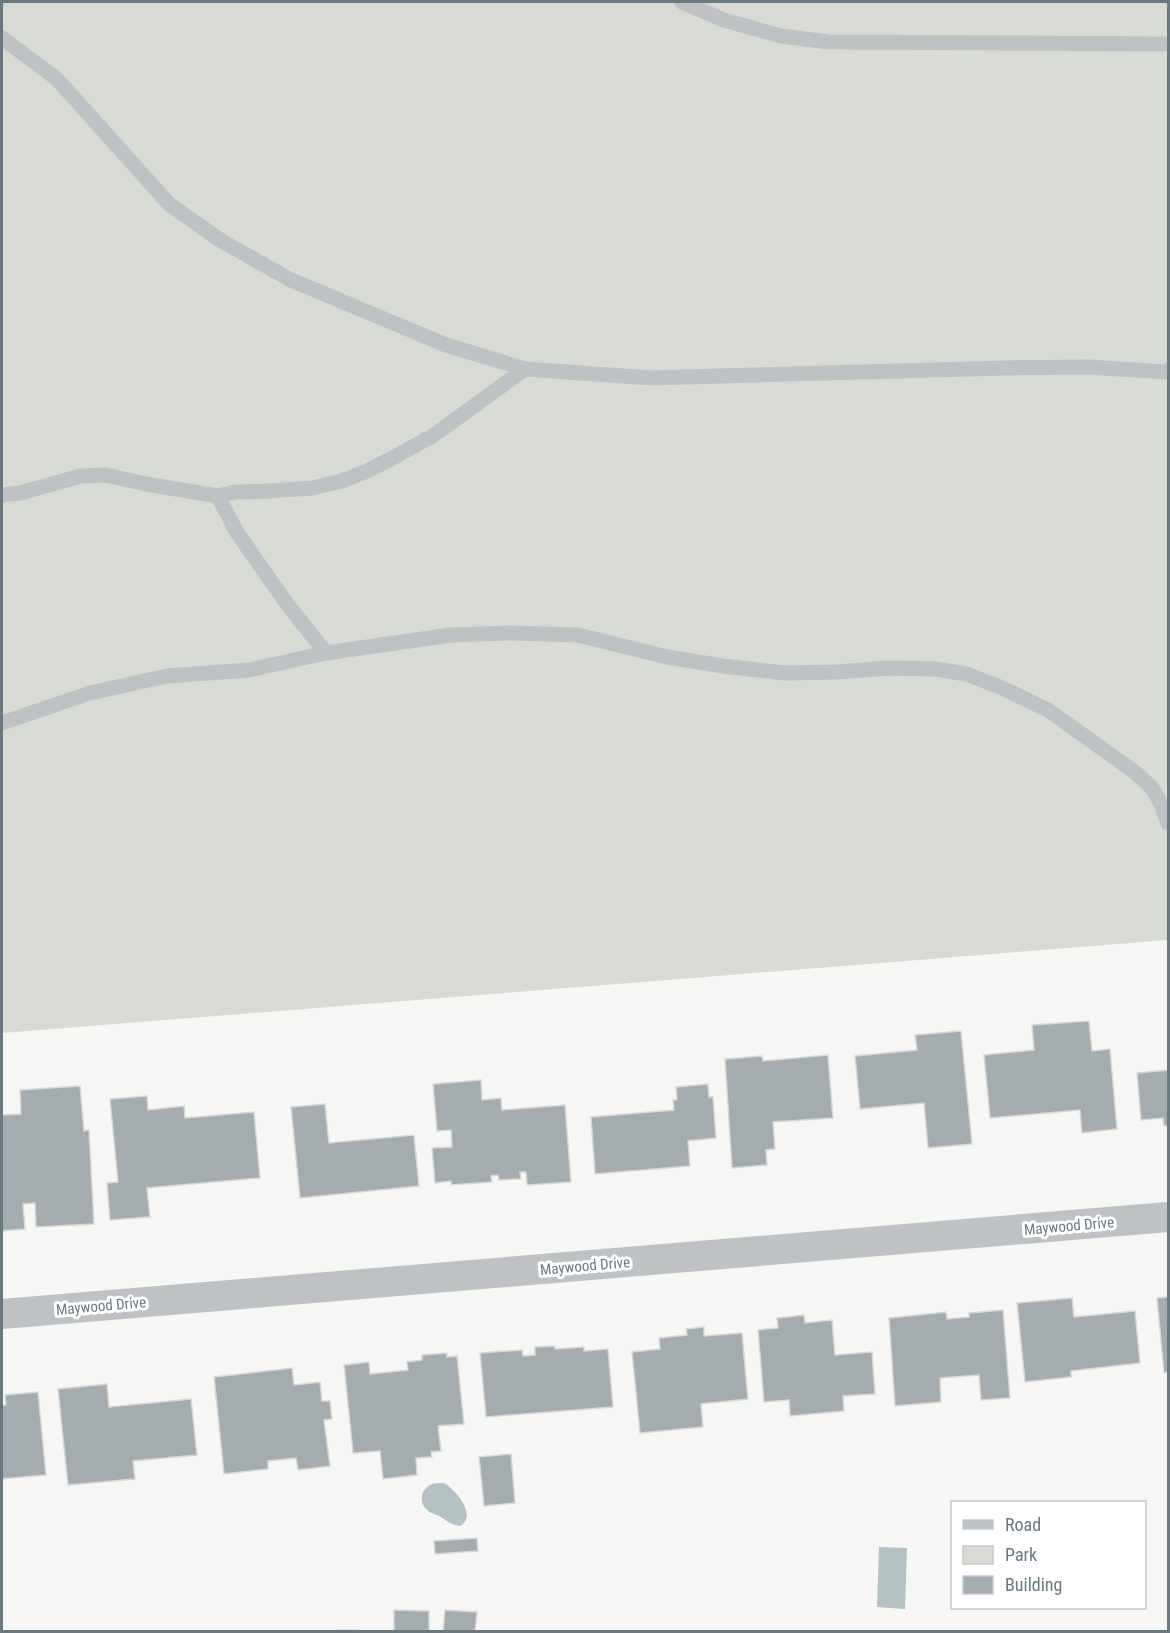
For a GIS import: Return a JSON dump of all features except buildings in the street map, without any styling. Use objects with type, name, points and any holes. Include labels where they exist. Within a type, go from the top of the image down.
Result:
[{"type":"street","name":"Maywood Drive","points":[[2,1314],[1168,1217]]},
{"type":"lane","points":[[682,2],[724,20],[781,36],[829,42],[1168,44]]},
{"type":"lane","points":[[2,38],[57,79],[169,204],[220,240],[291,280],[446,345],[525,369],[651,378],[1017,367],[1088,367],[1168,371]]},
{"type":"lane","points":[[2,495],[20,493],[81,476],[106,475],[218,496],[235,492],[312,488],[342,481],[368,471],[434,435],[525,369]]},
{"type":"lane","points":[[218,496],[236,531],[287,604],[326,653]]},
{"type":"lane","points":[[2,723],[90,693],[167,676],[249,670],[326,653],[451,635],[512,633],[578,635],[667,657],[784,673],[888,668],[936,669],[966,674],[1048,710],[1136,773],[1152,788],[1168,823]]},
{"type":"green space","points":[[2,2],[1168,2],[1168,940],[2,1033]]},
{"type":"shaded area","points":[[444,1483],[459,1497],[466,1510],[465,1522],[460,1526],[429,1512],[422,1503],[423,1493],[427,1487]]},
{"type":"shaded area","points":[[879,1547],[907,1548],[905,1609],[877,1607]]}]
